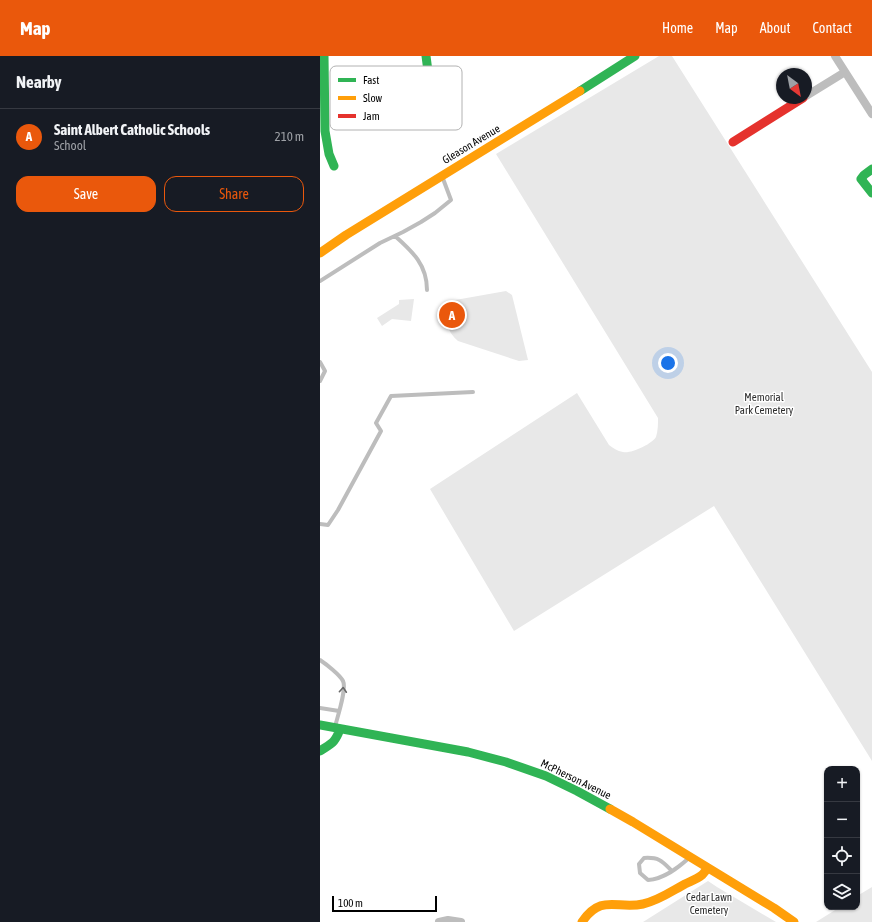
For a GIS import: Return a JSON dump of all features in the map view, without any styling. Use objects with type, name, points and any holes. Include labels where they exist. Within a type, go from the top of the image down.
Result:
[{"type":"street","points":[[324,56],[326,138],[329,154],[334,166]]},
{"type":"street","points":[[426,56],[427,66]]},
{"type":"street","name":"Gleason Avenue","points":[[320,253],[346,235],[541,116],[634,56]]},
{"type":"street","points":[[835,56],[872,114]]},
{"type":"street","points":[[812,92],[845,72]]},
{"type":"street","points":[[733,142],[793,104]]},
{"type":"street","points":[[872,169],[861,179],[872,193]]},
{"type":"street","name":"McPherson Avenue","points":[[320,725],[468,752],[506,762],[548,777],[595,800],[633,822],[774,908],[794,922]]},
{"type":"street","points":[[320,751],[334,742],[337,738],[338,728]]},
{"type":"street","points":[[582,922],[590,910],[600,905],[636,905],[647,903],[702,875],[708,868]]},
{"type":"street","points":[[439,922],[448,920],[462,922]]},
{"type":"lane","points":[[320,281],[380,243],[421,222],[451,200],[442,176]]},
{"type":"lane","points":[[395,236],[412,251],[422,266],[425,274],[427,290]]},
{"type":"lane","points":[[320,362],[325,371],[320,381]]},
{"type":"lane","points":[[320,524],[328,525],[338,510],[381,431],[376,423],[391,396],[473,392]]},
{"type":"lane","points":[[320,660],[344,681],[338,728]]},
{"type":"lane","points":[[320,708],[339,711]]},
{"type":"lane","points":[[672,871],[659,859],[651,857],[644,858],[639,864],[640,873],[648,880],[656,880],[672,871],[677,868],[690,857]]},
{"type":"green space","name":"Memorial Park Cemetery","points":[[659,56],[672,56],[872,372],[872,761],[714,506],[514,631],[430,489],[577,393],[609,445],[615,449],[623,452],[636,450],[654,440],[656,437],[658,430],[658,418],[496,154]]},
{"type":"green space","points":[[506,291],[512,295],[528,360],[519,361],[458,341],[451,333],[446,323],[444,302]]},
{"type":"green space","points":[[414,299],[411,321],[392,319],[382,326],[377,318],[399,304],[399,300]]},
{"type":"green space","name":"Cedar Lawn Cemetery","points":[[708,881],[717,887],[776,922],[643,922]]},
{"type":"green space","points":[[872,887],[872,922],[816,922],[835,910],[860,910],[860,894]]},
{"type":"traffic: fast","points":[[324,56],[325,131],[329,154],[334,166]]},
{"type":"traffic: fast","points":[[426,56],[427,66]]},
{"type":"traffic: fast","points":[[580,91],[635,56]]},
{"type":"traffic: fast","points":[[872,169],[861,179],[872,193]]},
{"type":"traffic: fast","points":[[320,725],[468,752],[506,762],[546,776],[610,809]]},
{"type":"traffic: fast","points":[[320,751],[333,742],[340,729]]},
{"type":"traffic: slow","points":[[320,253],[346,235],[580,91]]},
{"type":"traffic: slow","points":[[610,809],[774,908],[794,922]]},
{"type":"traffic: slow","points":[[582,922],[589,913],[603,905],[634,905],[654,901],[698,878],[708,868]]},
{"type":"traffic: jam","points":[[733,142],[793,104]]},
{"type":"place","name":"Saint Albert Catholic Schools","points":[[452,315]]}]
